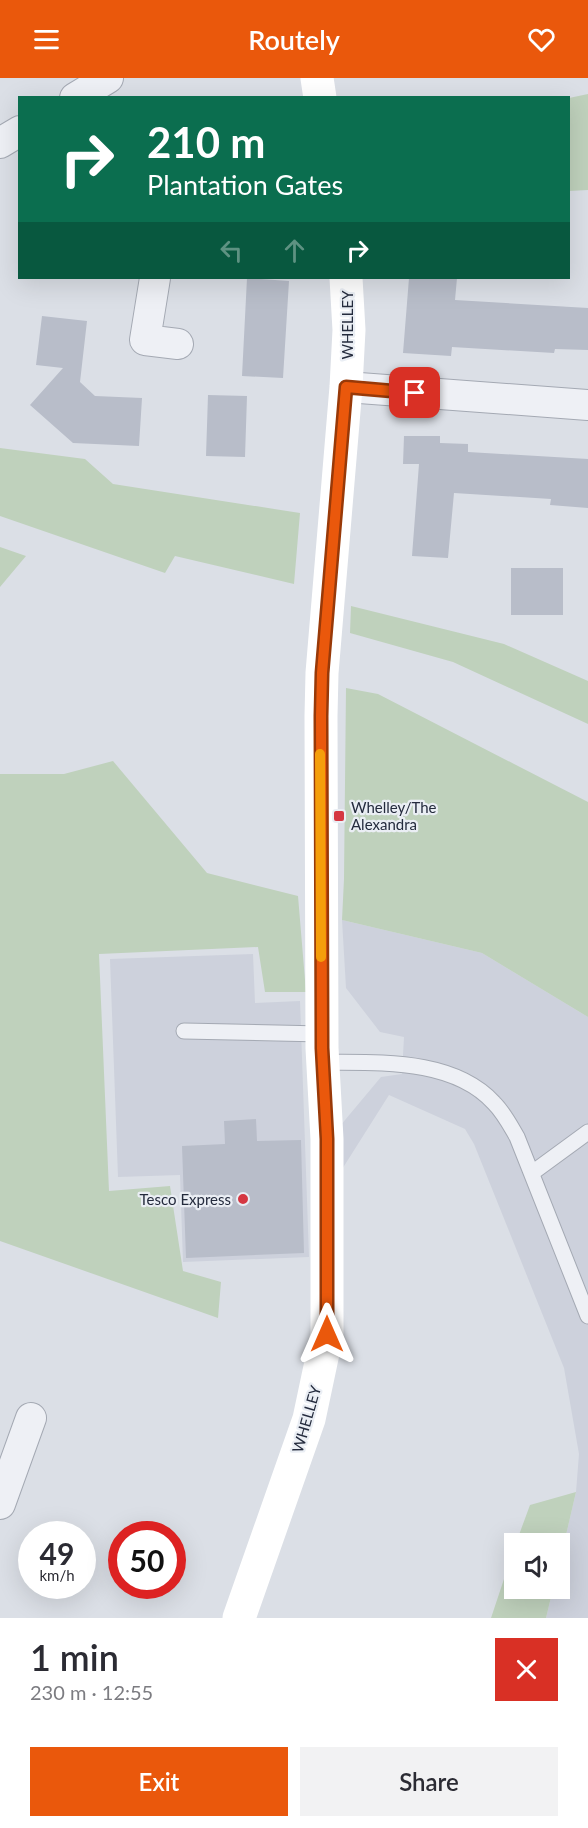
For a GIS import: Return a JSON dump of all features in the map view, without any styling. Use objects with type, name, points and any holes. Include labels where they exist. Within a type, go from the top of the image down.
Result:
[{"type":"main road","points":[[317,78],[320,96]]},
{"type":"main road","name":"WHELLEY","points":[[239,1618],[309,1419],[327,1334],[327,1139],[322,1048],[320,760],[322,673],[346,387],[349,330],[346,279]]},
{"type":"street","points":[[0,143],[18,132]]},
{"type":"street","points":[[154,279],[134,340],[178,344]]},
{"type":"street","points":[[346,387],[588,405]]},
{"type":"street","points":[[0,1504],[31,1418]]},
{"type":"lane","points":[[184,1031],[322,1048],[384,1064],[435,1071],[457,1077],[493,1101],[507,1119],[532,1173],[588,1316]]},
{"type":"lane","points":[[532,1173],[588,1132]]},
{"type":"shaded area","points":[[342,920],[482,953],[588,1017],[588,1618],[546,1618],[551,1599],[570,1599],[570,1533],[566,1533],[576,1492],[579,1454],[564,1368],[474,1144],[465,1129],[389,1095],[339,1174],[340,1126],[381,1077],[402,1074],[404,1037],[380,1032],[346,988]]},
{"type":"shaded area","points":[[253,954],[255,1003],[300,1001],[309,1257],[183,1262],[180,1175],[118,1177],[110,959]]},
{"type":"green space","points":[[588,94],[588,190],[570,191],[570,98]]},
{"type":"green space","points":[[0,448],[85,459],[113,484],[300,513],[294,584],[175,556],[165,573],[0,516]]},
{"type":"green space","points":[[0,547],[26,556],[0,587]]},
{"type":"green space","points":[[351,606],[504,644],[588,681],[588,724],[453,662],[350,633]]},
{"type":"green space","points":[[346,688],[378,694],[588,802],[588,1017],[482,953],[342,920]]},
{"type":"green space","points":[[113,761],[207,873],[298,896],[306,992],[265,992],[258,947],[99,954],[109,1191],[170,1186],[183,1271],[221,1282],[218,1318],[0,1241],[0,774],[64,774]]},
{"type":"green space","points":[[576,1492],[566,1533],[520,1533],[530,1505]]},
{"type":"green space","points":[[504,1579],[504,1599],[551,1599],[546,1618],[491,1618]]},
{"type":"building","points":[[247,279],[289,281],[283,378],[242,376]]},
{"type":"building","points":[[409,279],[457,279],[455,300],[588,308],[588,350],[555,349],[554,353],[452,347],[451,356],[403,353]]},
{"type":"building","points":[[42,316],[87,321],[80,382],[95,396],[142,398],[139,446],[73,443],[30,405],[63,368],[36,365]]},
{"type":"building","points":[[208,395],[247,396],[245,457],[206,456]]},
{"type":"building","points":[[404,436],[440,436],[440,443],[468,444],[468,452],[588,459],[588,508],[550,505],[551,499],[454,493],[448,558],[412,556],[419,464],[403,464]]},
{"type":"building","points":[[511,568],[563,568],[563,615],[511,615]]},
{"type":"building","name":"Tesco Express","points":[[256,1119],[257,1141],[301,1140],[304,1253],[186,1258],[182,1146],[225,1144],[224,1121]]},
{"type":"slow traffic","points":[[320,754],[321,957]]},
{"type":"place","name":"Whelley/The Alexandra","points":[[339,816]]},
{"type":"place","name":"Tesco Express","points":[[243,1199]]},
{"type":"route","points":[[327,1334],[327,1139],[322,1048],[320,760],[322,673],[346,387],[415,393]]}]
